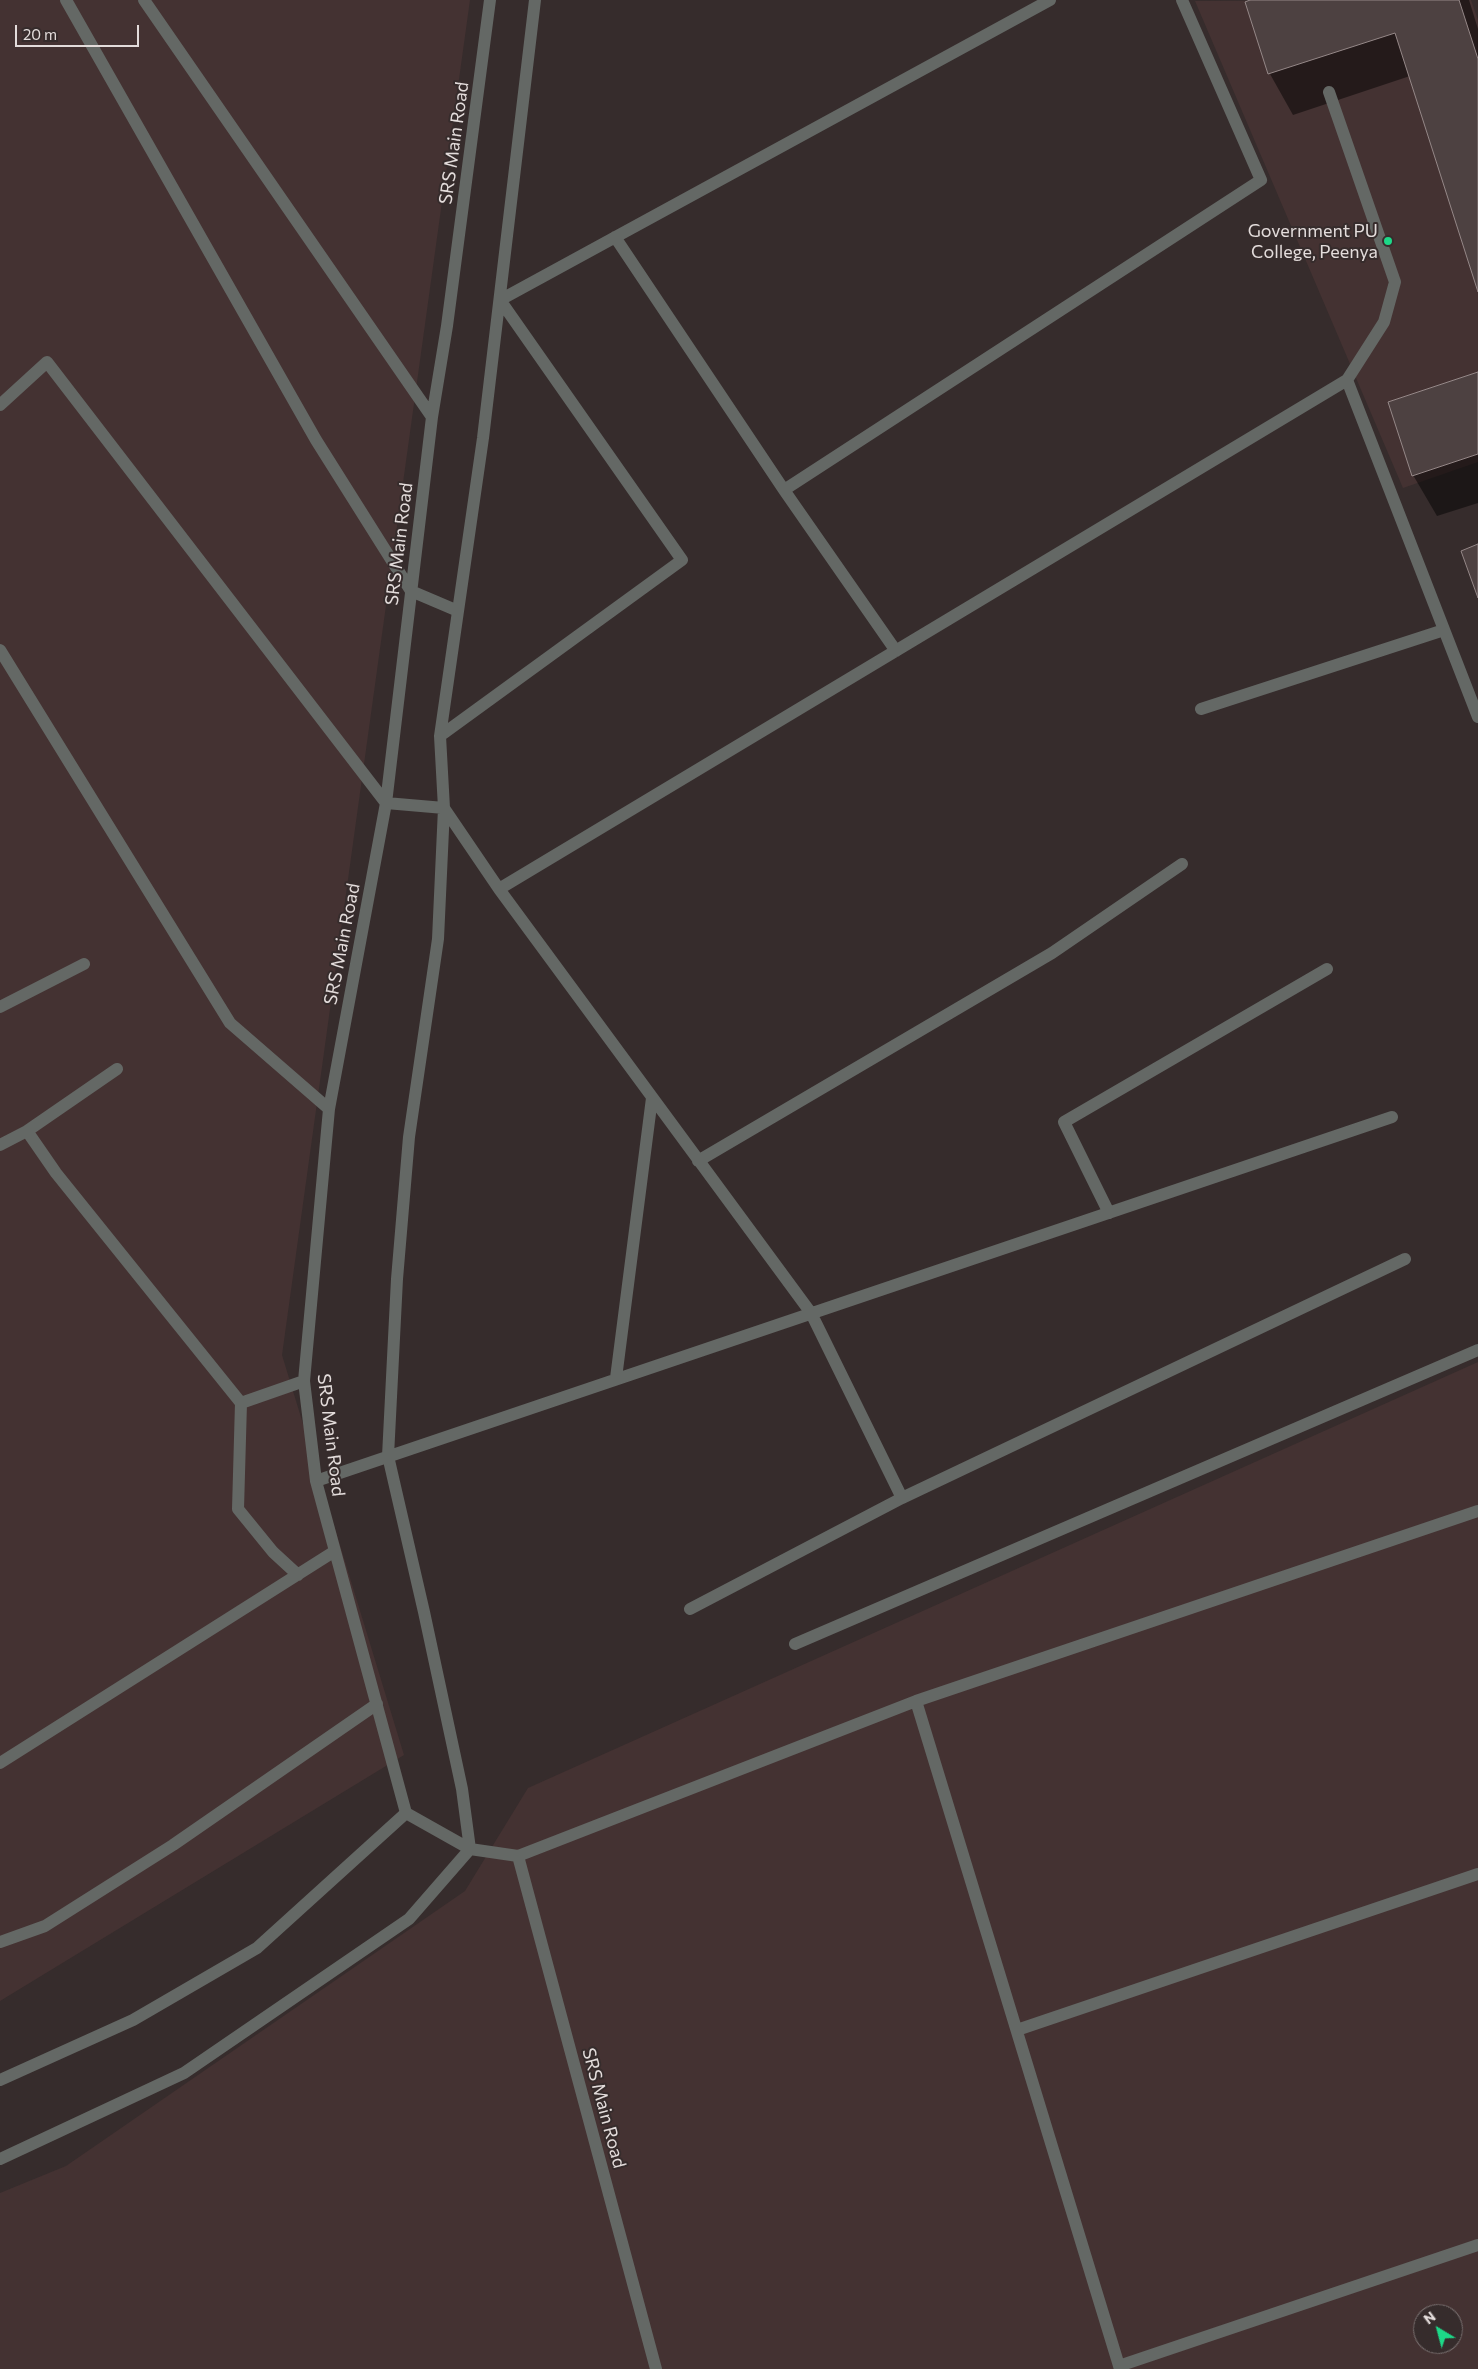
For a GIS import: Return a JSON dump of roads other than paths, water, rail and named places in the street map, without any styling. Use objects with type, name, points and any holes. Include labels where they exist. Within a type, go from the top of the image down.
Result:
[{"type":"street","points":[[66,0],[316,440],[412,591],[458,611]]},
{"type":"street","points":[[144,0],[432,417]]},
{"type":"street","name":"SRS Main Road","points":[[406,1814],[316,1480],[304,1381],[329,1109],[386,803],[432,417],[447,326],[490,0]]},
{"type":"street","points":[[0,2159],[184,2073],[408,1918],[470,1849],[462,1789],[388,1456],[397,1279],[410,1137],[438,939],[444,808],[440,736],[483,438],[535,0]]},
{"type":"street","points":[[500,300],[1050,0]]},
{"type":"street","points":[[784,490],[1261,180],[1182,0]]},
{"type":"street","points":[[499,889],[1347,380],[1384,322],[1395,282],[1329,92]]},
{"type":"street","points":[[616,237],[784,490],[896,651]]},
{"type":"street","points":[[440,736],[682,560],[500,300]]},
{"type":"street","points":[[0,405],[47,362],[386,803],[444,808]]},
{"type":"street","points":[[1347,380],[1478,717]]},
{"type":"street","points":[[1201,709],[1444,630]]},
{"type":"street","points":[[0,650],[230,1023],[329,1109]]},
{"type":"street","points":[[444,808],[499,889],[811,1313],[902,1498]]},
{"type":"street","points":[[698,1161],[1052,953],[1182,864]]},
{"type":"street","points":[[0,1007],[84,964]]},
{"type":"street","points":[[1109,1212],[1064,1122],[1327,970]]},
{"type":"street","points":[[0,1145],[27,1131],[117,1069]]},
{"type":"street","points":[[616,1378],[652,1098]]},
{"type":"street","points":[[316,1480],[1392,1117]]},
{"type":"street","points":[[27,1131],[56,1173],[241,1403],[238,1509],[273,1552],[298,1575]]},
{"type":"street","points":[[690,1609],[902,1498],[1405,1259]]},
{"type":"street","points":[[795,1644],[1478,1350]]},
{"type":"street","points":[[241,1403],[304,1381]]},
{"type":"street","points":[[0,2080],[133,2020],[257,1948],[406,1814],[470,1849],[518,1856],[916,1701],[1478,1511]]},
{"type":"street","points":[[0,1763],[335,1551]]},
{"type":"street","points":[[916,1701],[1120,2367],[1478,2245]]},
{"type":"street","points":[[0,1942],[45,1926],[173,1845],[377,1704]]},
{"type":"street","name":"SRS Main Road","points":[[518,1856],[656,2369]]},
{"type":"street","points":[[1017,2030],[1478,1874]]},
{"type":"place","name":"Government PU College, Peenya","points":[[1388,241]]}]
